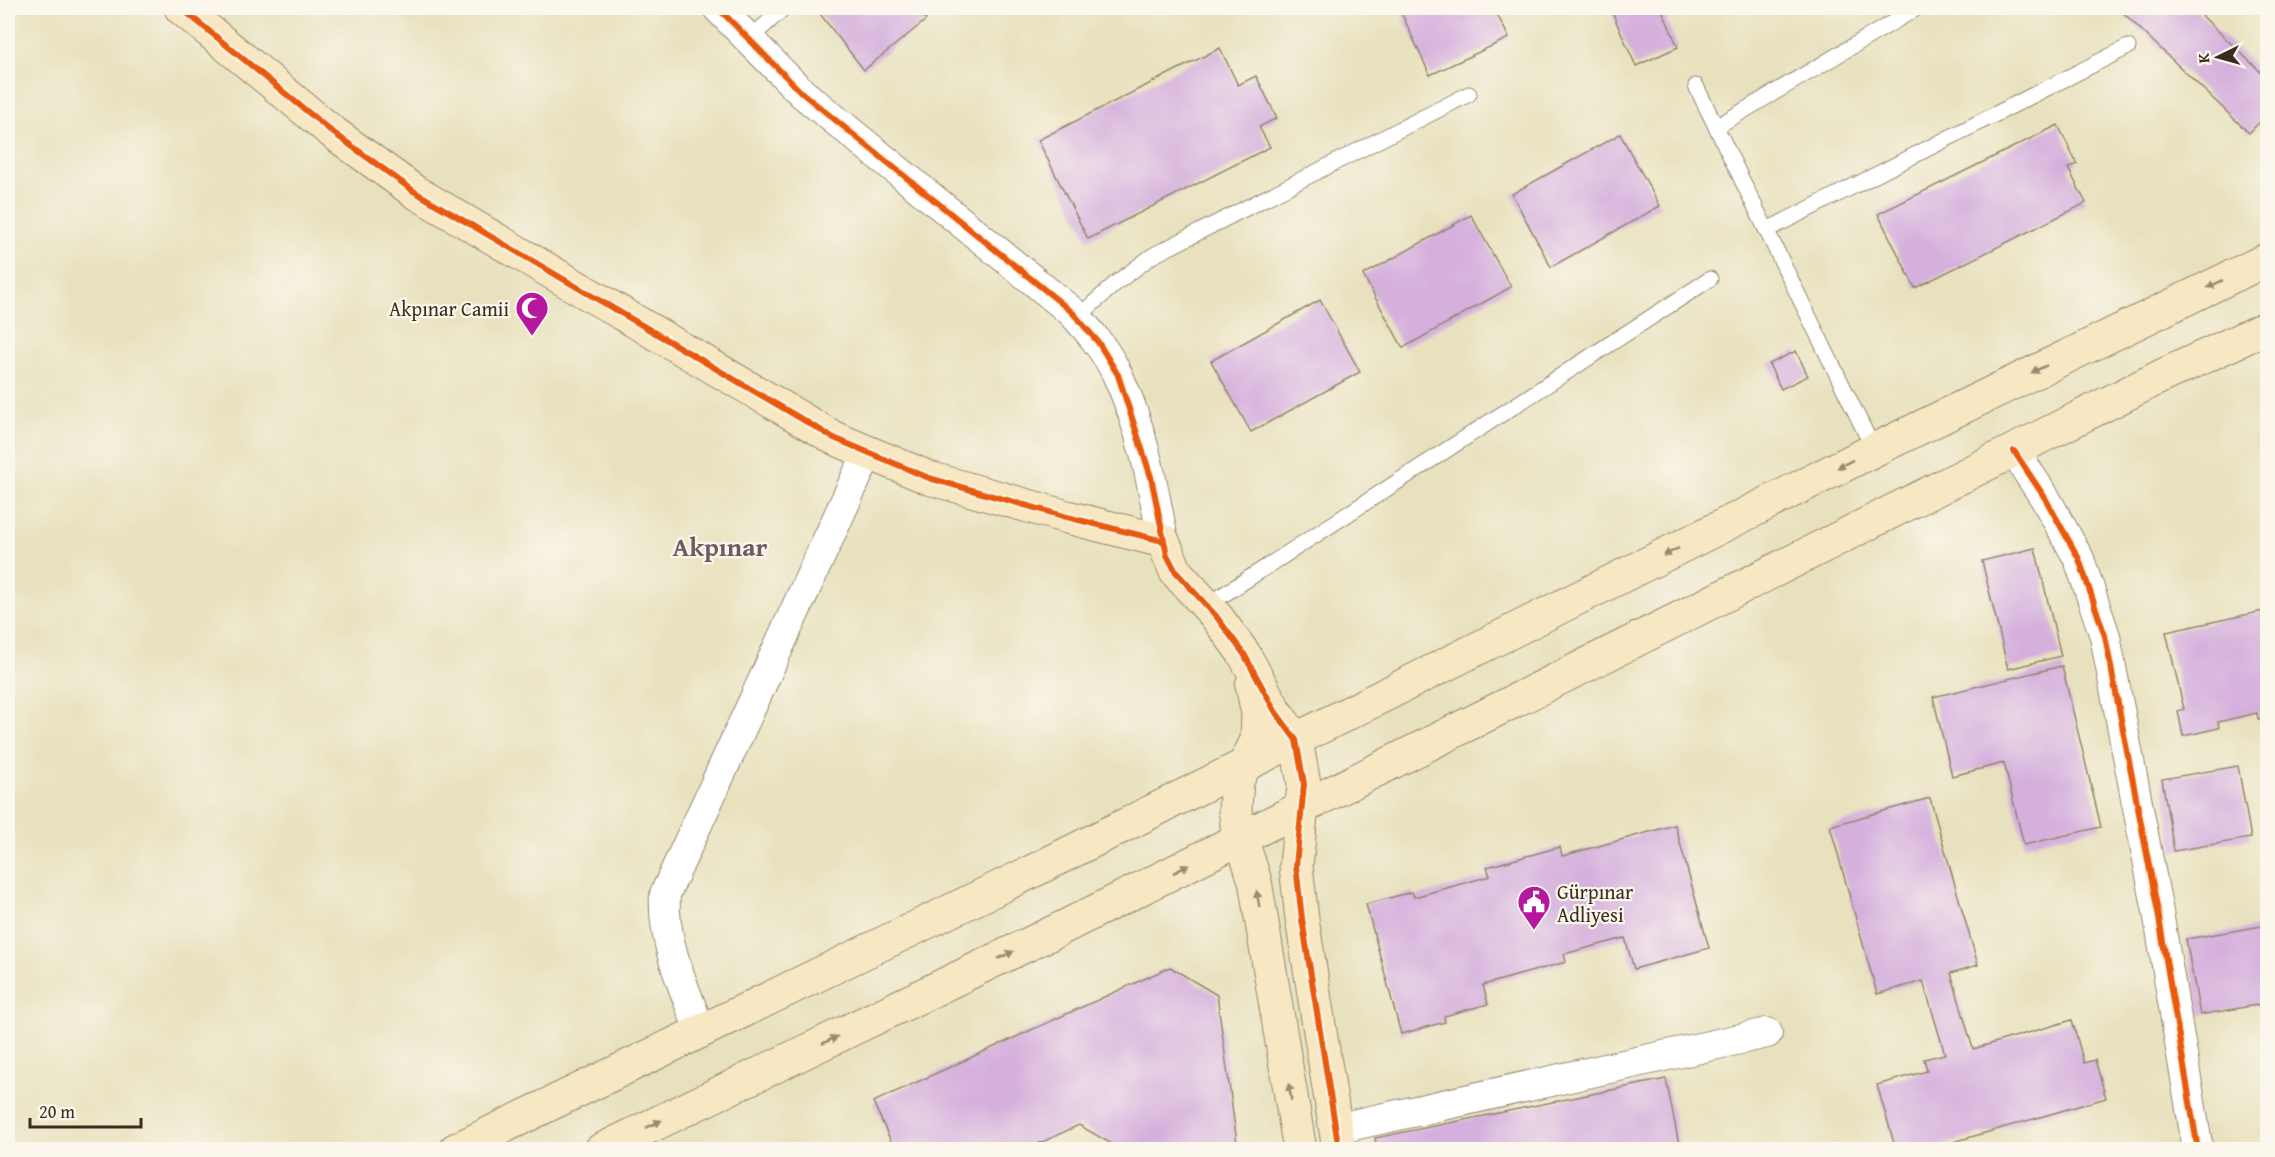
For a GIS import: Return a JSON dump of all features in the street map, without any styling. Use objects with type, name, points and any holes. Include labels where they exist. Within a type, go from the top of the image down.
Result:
[{"type":"main road","points":[[181,8],[331,131],[415,192],[834,438],[929,478],[1163,541],[1176,572],[1244,654],[1275,711],[1296,740],[1302,763],[1304,807],[1298,840],[1297,876],[1337,1139]]},
{"type":"main road","points":[[454,1149],[1296,740],[1874,450],[2268,259]]},
{"type":"main road","points":[[601,1149],[1053,933],[2013,451],[2268,327]]},
{"type":"main road","points":[[1244,654],[1259,725],[1257,740],[1243,766],[1235,792],[1241,839],[1255,880],[1300,1149]]},
{"type":"street","points":[[718,8],[802,93],[1077,318],[1098,342],[1118,375],[1151,477],[1163,541]]},
{"type":"street","points":[[2013,451],[2045,498],[2079,559],[2105,636],[2158,912],[2198,1149]]},
{"type":"street","points":[[700,1031],[668,942],[664,917],[665,894],[868,452]]},
{"type":"street","points":[[1337,1139],[1767,1033]]},
{"type":"lane","points":[[748,40],[784,8]]},
{"type":"lane","points":[[1716,127],[1917,8]]},
{"type":"lane","points":[[1767,230],[2128,47]]},
{"type":"lane","points":[[1696,87],[1874,450]]},
{"type":"lane","points":[[1077,318],[1116,283],[1152,256],[1469,94]]},
{"type":"lane","points":[[1206,606],[1710,279]]},
{"type":"building","points":[[828,8],[916,8],[926,20],[864,70],[820,14]]},
{"type":"building","points":[[1399,8],[1494,8],[1509,38],[1430,75]]},
{"type":"building","points":[[1610,8],[1661,8],[1678,47],[1636,66]]},
{"type":"building","points":[[2118,8],[2194,8],[2268,79],[2268,114],[2249,133]]},
{"type":"building","points":[[1220,48],[1238,85],[1256,76],[1277,118],[1259,127],[1270,147],[1088,239],[1038,140]]},
{"type":"building","points":[[2058,125],[2077,164],[2068,168],[2086,203],[1915,288],[1878,214]]},
{"type":"building","points":[[1620,134],[1660,206],[1551,267],[1512,194]]},
{"type":"building","points":[[1471,215],[1511,287],[1403,348],[1363,275]]},
{"type":"building","points":[[1320,300],[1360,372],[1251,432],[1211,361]]},
{"type":"building","points":[[1796,351],[1808,376],[1781,389],[1769,364]]},
{"type":"building","points":[[2035,548],[2061,656],[2008,669],[1982,561]]},
{"type":"building","points":[[2268,610],[2268,717],[2258,719],[2257,713],[2218,722],[2219,728],[2183,736],[2178,711],[2184,709],[2166,632]]},
{"type":"building","points":[[2062,666],[2101,827],[2024,845],[2004,763],[1952,776],[1933,697]]},
{"type":"building","points":[[2238,766],[2251,838],[2174,851],[2162,779]]},
{"type":"building","points":[[1930,798],[1978,965],[1951,973],[1973,1049],[2072,1020],[2084,1063],[2095,1060],[2106,1098],[1926,1150],[1896,1150],[1877,1085],[1927,1071],[1924,1059],[1945,1054],[1923,981],[1877,994],[1830,826]]},
{"type":"building","points":[[1675,825],[1709,948],[1634,969],[1625,938],[1564,954],[1566,962],[1483,985],[1488,1004],[1444,1016],[1445,1022],[1401,1034],[1366,904],[1412,892],[1414,897],[1490,876],[1487,867],[1560,847],[1562,856]]},
{"type":"building","points":[[2268,925],[2268,1003],[2200,1015],[2186,939]]},
{"type":"building","points":[[1170,967],[1217,995],[1238,1150],[1122,1150],[1079,1125],[1025,1150],[895,1150],[873,1102]]},
{"type":"building","points":[[1666,1079],[1680,1150],[1377,1150],[1375,1138]]},
{"type":"cycle path","points":[[181,8],[331,131],[415,192],[834,438],[929,478],[1163,541]]},
{"type":"cycle path","points":[[718,8],[802,93],[1072,312],[1098,342],[1118,375],[1151,477],[1167,555],[1176,572],[1216,616],[1244,654],[1275,711],[1296,740],[1304,784],[1296,866],[1302,919],[1339,1150]]},
{"type":"cycle path","points":[[2014,451],[2045,498],[2079,559],[2105,636],[2158,912],[2198,1150]]},
{"type":"place","name":"Akpınar Camii","points":[[532,337]]},
{"type":"place","name":"Gürpınar Adliyesi","points":[[1534,931]]},
{"type":"district","name":"Akpınar","points":[[720,546]]}]
